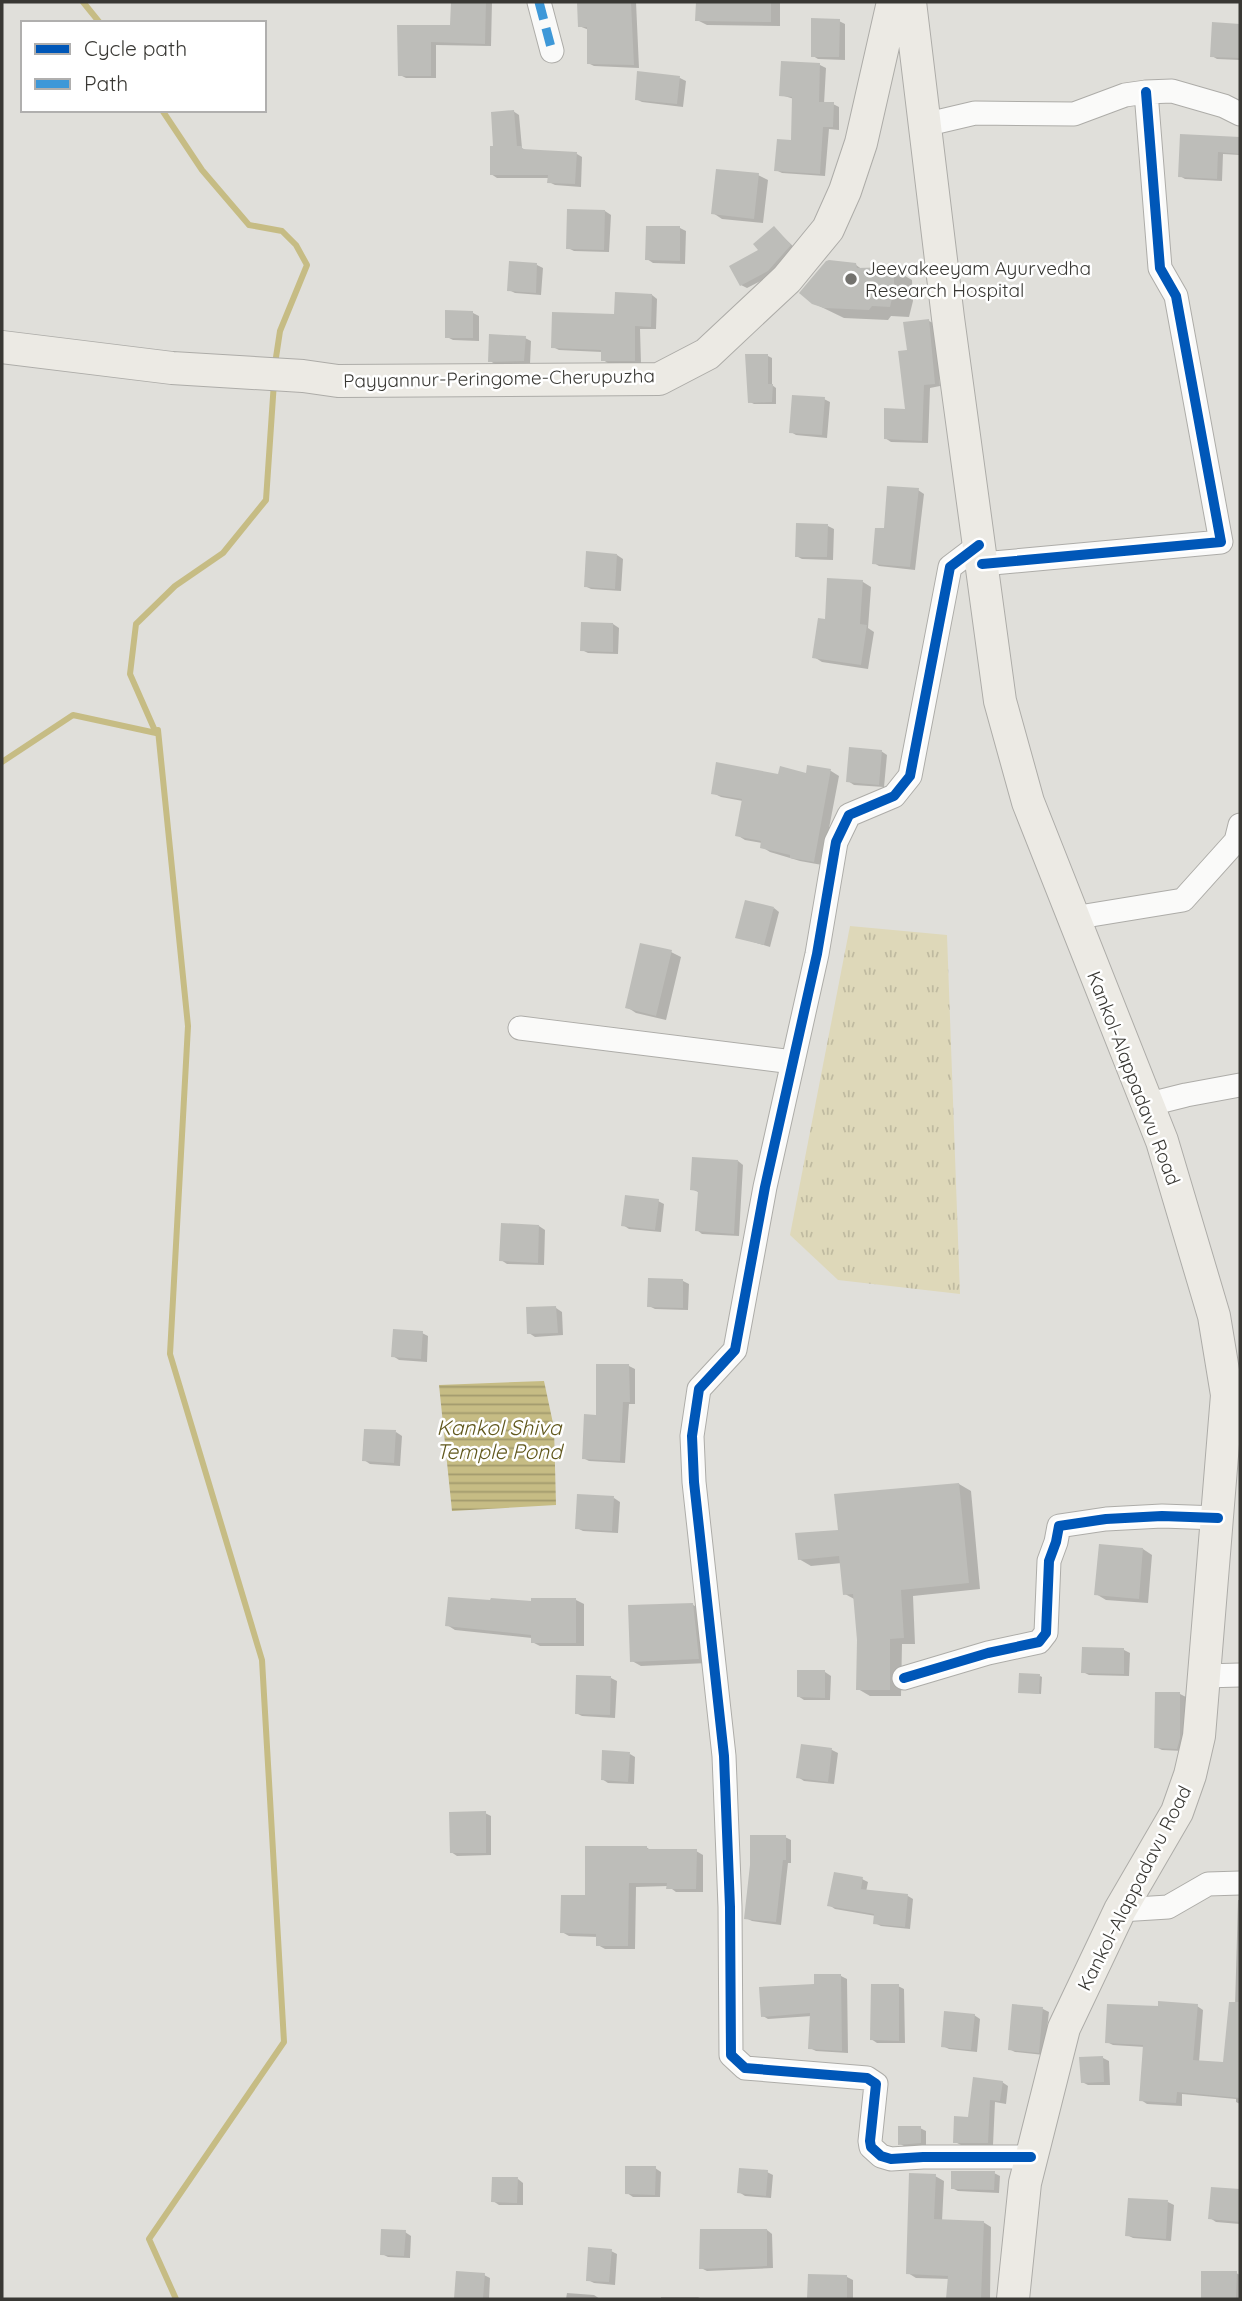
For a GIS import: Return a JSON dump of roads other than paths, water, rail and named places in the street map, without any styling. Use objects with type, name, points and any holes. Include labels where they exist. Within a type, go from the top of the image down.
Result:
[{"type":"main road","name":"Payyannur-Peringome-Cherupuzha","points":[[2,347],[172,368],[303,376],[338,381],[659,379],[707,354],[787,279],[828,229],[845,191],[861,143],[893,2]]},
{"type":"main road","name":"Kankol-Alappadavu Road","points":[[910,2],[1000,701],[1028,802],[1162,1141],[1214,1316],[1227,1395],[1199,1737],[1177,1812],[1120,1910],[1064,2028],[1023,2196],[1013,2299]]},
{"type":"street","points":[[539,2],[552,51]]},
{"type":"street","points":[[924,125],[975,113],[1074,114],[1125,95],[1172,91],[1224,106],[1240,114]]},
{"type":"street","points":[[1031,2157],[891,2159],[881,2156],[871,2147],[876,2084],[867,2078],[745,2068],[731,2056],[724,1756],[694,1482],[692,1436],[699,1389],[735,1350],[765,1187],[817,954],[836,842],[849,815],[894,796],[910,776],[950,567],[980,554],[1231,542],[1176,296],[1160,268],[1146,92]]},
{"type":"street","points":[[1073,918],[1184,900],[1236,841],[1240,825]]},
{"type":"street","points":[[520,1028],[793,1062]]},
{"type":"street","points":[[1146,1105],[1240,1085]]},
{"type":"street","points":[[904,1678],[988,1653],[1039,1642],[1046,1633],[1049,1561],[1059,1526],[1106,1519],[1162,1516],[1218,1518]]},
{"type":"street","points":[[1204,1676],[1240,1675]]},
{"type":"street","points":[[1120,1910],[1168,1907],[1208,1884],[1240,1883]]},
{"type":"water","name":"Kankol Shiva Temple Pond","points":[[544,1381],[554,1428],[556,1505],[452,1511],[439,1385]]},
{"type":"waterway","points":[[83,2],[98,21]]},
{"type":"waterway","points":[[163,112],[202,170],[249,225],[282,231],[296,245],[307,265],[280,331],[275,364]]},
{"type":"waterway","points":[[156,733],[130,674],[136,624],[175,586],[223,553],[266,500],[274,382]]},
{"type":"waterway","points":[[2,762],[73,715],[156,733]]},
{"type":"waterway","points":[[158,730],[188,1026],[170,1354],[262,1660],[284,2042],[149,2239],[176,2299]]},
{"type":"place","name":"Jeevakeeyam Ayurvedha Research Hospital","points":[[851,279]]}]
